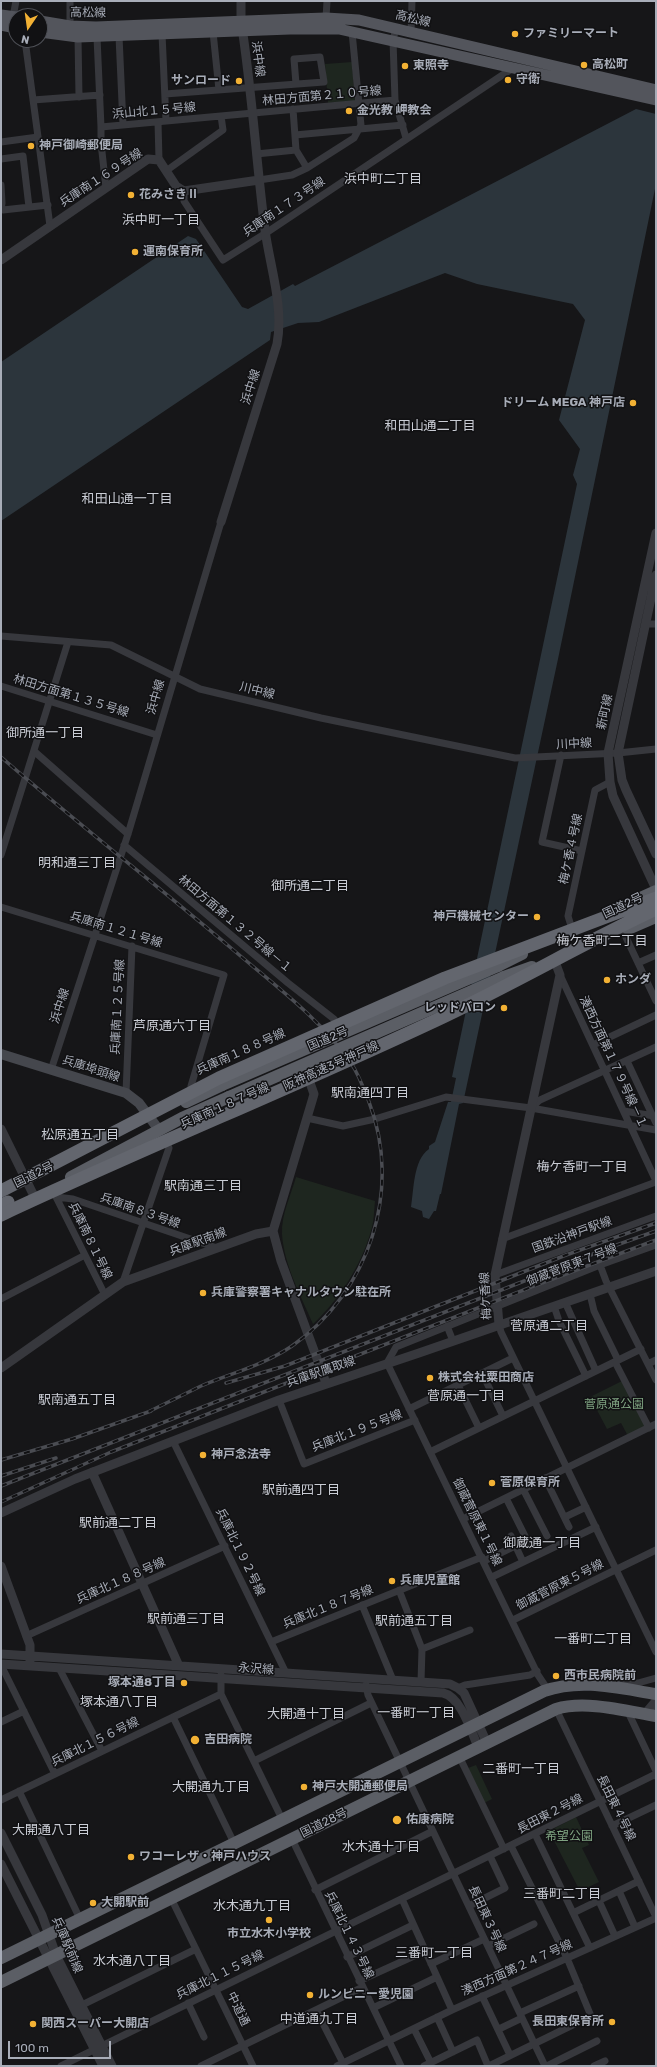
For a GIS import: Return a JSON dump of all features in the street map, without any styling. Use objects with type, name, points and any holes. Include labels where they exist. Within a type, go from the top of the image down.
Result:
[{"type":"highway","name":"国道2号","points":[[1,1191],[150,1117],[498,966],[572,929],[656,890]]},
{"type":"highway","points":[[1,1191],[219,1078],[446,978],[656,898]]},
{"type":"highway","name":"阪神高速3号神戸線","points":[[1,1215],[93,1172],[445,1016],[606,933],[656,909]]},
{"type":"highway","name":"国道2号","points":[[1,1215],[52,1186],[159,1130],[229,1097],[504,977],[554,959],[656,917]]},
{"type":"highway","points":[[1,1205],[40,1189],[93,1172]]},
{"type":"highway","name":"国道28号","points":[[1,1958],[473,1725],[548,1690],[569,1684],[594,1685],[656,1694]]},
{"type":"highway","name":"国道28号","points":[[1,1982],[556,1709],[577,1705],[651,1715]]},
{"type":"main road","name":"高松線","points":[[48,33],[78,37],[97,37],[213,32],[242,26],[326,18],[359,20],[523,58],[653,94]]},
{"type":"main road","name":"高松線","points":[[48,22],[70,26],[96,27],[242,26],[339,29],[513,68],[653,94]]},
{"type":"main road","name":"兵庫埠頭線","points":[[1,1054],[126,1093],[139,1103],[159,1130]]},
{"type":"street","points":[[70,1],[70,26]]},
{"type":"street","name":"浜中線","points":[[51,1070],[96,936],[128,834],[221,522],[277,344],[279,330],[275,287],[259,180],[242,26],[241,1]]},
{"type":"street","points":[[326,18],[327,1]]},
{"type":"street","points":[[411,32],[412,1]]},
{"type":"street","points":[[396,28],[393,40],[395,100],[406,138]]},
{"type":"street","points":[[213,32],[219,90]]},
{"type":"street","points":[[184,191],[292,175],[307,168],[354,138],[360,129],[352,32]]},
{"type":"street","points":[[162,34],[166,121]]},
{"type":"street","points":[[119,36],[123,125]]},
{"type":"street","points":[[78,37],[79,97]]},
{"type":"street","name":"浜山北１５号線","points":[[97,37],[101,127],[252,113]]},
{"type":"street","points":[[26,48],[50,226]]},
{"type":"street","points":[[165,94],[324,82],[320,57],[294,59],[296,84]]},
{"type":"street","name":"兵庫南１７３号線","points":[[184,191],[184,201],[223,260],[266,233],[406,138],[513,68],[523,58]]},
{"type":"street","points":[[33,100],[100,95]]},
{"type":"street","name":"林田方面第２１０号線","points":[[252,113],[395,100]]},
{"type":"street","points":[[293,109],[296,150],[307,168]]},
{"type":"street","points":[[166,171],[223,130],[221,116]]},
{"type":"street","points":[[158,122],[158,160]]},
{"type":"street","points":[[295,135],[403,125]]},
{"type":"street","points":[[101,127],[101,143],[106,188]]},
{"type":"street","points":[[1,142],[38,137]]},
{"type":"street","points":[[256,154],[296,150]]},
{"type":"street","points":[[1,159],[23,156],[29,207]]},
{"type":"street","name":"兵庫南１６９号線","points":[[1,260],[148,159],[158,160],[176,186],[184,191]]},
{"type":"street","points":[[1,185],[1,204],[3,210],[48,205]]},
{"type":"street","name":"新町線","points":[[656,533],[608,753],[610,782],[613,796],[656,890]]},
{"type":"street","name":"新町線","points":[[656,575],[618,753],[624,785],[656,854]]},
{"type":"street","points":[[646,624],[656,624]]},
{"type":"street","name":"川中線","points":[[1,636],[111,646],[175,675],[200,689],[322,718],[515,758],[618,753],[656,749]]},
{"type":"street","points":[[1,855],[35,752],[49,701],[68,642]]},
{"type":"street","name":"林田方面第１３５号線","points":[[1,686],[157,735]]},
{"type":"street","points":[[35,752],[128,834]]},
{"type":"street","points":[[560,756],[542,842],[582,851]]},
{"type":"street","name":"梅ケ香４号線","points":[[572,929],[568,916],[595,790],[610,782]]},
{"type":"street","name":"林田方面第１３２号線－１","points":[[124,845],[288,983],[334,1019]]},
{"type":"street","name":"兵庫南１２１号線","points":[[1,906],[224,975],[192,1086]]},
{"type":"street","points":[[623,931],[638,963],[653,988],[656,1001]]},
{"type":"street","name":"兵庫南１２５号線","points":[[126,1093],[132,946]]},
{"type":"street","points":[[638,963],[656,955]]},
{"type":"street","points":[[554,959],[560,974]]},
{"type":"street","name":"湊西方面第１７９号線－１","points":[[560,974],[656,1182]]},
{"type":"street","name":"梅ケ香線","points":[[560,974],[495,1275],[497,1306],[501,1332],[656,1652]]},
{"type":"street","points":[[593,1045],[656,1015]]},
{"type":"street","name":"兵庫南１８８号線","points":[[150,1117],[172,1096],[307,1035],[335,1069]]},
{"type":"street","points":[[531,1108],[540,1100],[656,1048]]},
{"type":"street","points":[[627,1061],[655,1119]]},
{"type":"street","name":"兵庫南１８７号線","points":[[168,1143],[335,1069]]},
{"type":"street","points":[[309,1080],[314,1094],[273,1231],[281,1261],[326,1383]]},
{"type":"street","points":[[307,1118],[343,1126],[375,1119],[446,1097],[531,1108],[656,1130]]},
{"type":"street","points":[[624,1111],[655,1119]]},
{"type":"street","points":[[1,1129],[34,1196]]},
{"type":"street","points":[[123,1282],[169,1148],[168,1143],[159,1130]]},
{"type":"street","points":[[502,1239],[656,1182]]},
{"type":"street","name":"兵庫南８１号線","points":[[52,1186],[104,1295]]},
{"type":"street","name":"兵庫南８３号線","points":[[56,1197],[73,1199],[217,1248]]},
{"type":"street","name":"国鉄沿神戸駅線","points":[[495,1275],[656,1216]]},
{"type":"street","name":"兵庫駅南線","points":[[1,1368],[123,1282],[256,1234],[273,1231]]},
{"type":"street","name":"御蔵菅原東７号線","points":[[387,1363],[396,1347],[600,1265],[656,1245]]},
{"type":"street","points":[[1,1299],[85,1255]]},
{"type":"street","points":[[600,1265],[656,1380]]},
{"type":"street","name":"兵庫駅鷹取線","points":[[1,1513],[92,1472],[279,1400],[656,1271]]},
{"type":"street","points":[[590,1294],[594,1311],[649,1428]]},
{"type":"street","points":[[565,1302],[596,1371]]},
{"type":"street","points":[[554,1306],[559,1322],[586,1376]]},
{"type":"street","points":[[447,1326],[453,1341]]},
{"type":"street","points":[[430,1452],[641,1349]]},
{"type":"street","points":[[409,1409],[513,1358]]},
{"type":"street","points":[[648,1364],[656,1360]]},
{"type":"street","name":"御蔵菅原東１号線","points":[[387,1363],[537,1672],[548,1690]]},
{"type":"street","points":[[482,1373],[503,1416]]},
{"type":"street","points":[[458,1385],[479,1428]]},
{"type":"street","name":"兵庫北１９５号線","points":[[279,1400],[304,1464],[415,1420]]},
{"type":"street","points":[[463,1519],[656,1424]]},
{"type":"street","name":"兵庫北１９２号線","points":[[173,1441],[286,1673]]},
{"type":"street","points":[[92,1472],[179,1666]]},
{"type":"street","points":[[545,1478],[570,1527]]},
{"type":"street","points":[[524,1489],[547,1536]]},
{"type":"street","points":[[506,1498],[530,1546]]},
{"type":"street","points":[[565,1517],[586,1507]]},
{"type":"street","points":[[492,1577],[596,1527]]},
{"type":"street","points":[[511,1536],[523,1562]]},
{"type":"street","name":"兵庫北１８８号線","points":[[26,1636],[224,1546]]},
{"type":"street","name":"兵庫北１８７号線","points":[[271,1642],[399,1590],[483,1560],[516,1546]]},
{"type":"street","name":"御蔵菅原東５号線","points":[[513,1620],[656,1550]]},
{"type":"street","points":[[1,1566],[30,1647],[30,1661]]},
{"type":"street","points":[[399,1590],[422,1649],[421,1682]]},
{"type":"street","points":[[362,1605],[393,1680]]},
{"type":"street","points":[[422,1649],[470,1630]]},
{"type":"street","name":"永沢線","points":[[1,1654],[59,1668],[221,1674],[366,1683],[393,1680],[446,1684],[458,1688],[466,1697],[473,1725]]},
{"type":"street","name":"永沢線","points":[[1,1664],[30,1661],[179,1666],[221,1674],[286,1673],[449,1694],[458,1702],[473,1725],[482,1745]]},
{"type":"street","points":[[1,1664],[55,1774]]},
{"type":"street","points":[[59,1668],[102,1751]]},
{"type":"street","points":[[458,1688],[465,1684],[530,1675],[537,1672]]},
{"type":"street","points":[[221,1674],[221,1694],[282,1819]]},
{"type":"street","points":[[594,1685],[638,1683],[656,1678]]},
{"type":"street","name":"長田東３号線","points":[[366,1683],[371,1703],[546,2066]]},
{"type":"street","name":"兵庫北１５６号線","points":[[1,1800],[221,1694]]},
{"type":"street","points":[[651,1715],[656,1701]]},
{"type":"street","points":[[254,1761],[371,1703]]},
{"type":"street","name":"長田東４号線","points":[[556,1709],[656,1917]]},
{"type":"street","points":[[1,1722],[24,1711]]},
{"type":"street","points":[[628,1712],[656,1771],[656,1775]]},
{"type":"street","points":[[173,1717],[234,1843]]},
{"type":"street","points":[[459,1756],[504,1849]]},
{"type":"street","name":"長田東２号線","points":[[454,1873],[599,1801],[656,1775]]},
{"type":"street","points":[[18,1791],[80,1919]]},
{"type":"street","points":[[612,1826],[656,1806]]},
{"type":"street","points":[[315,1890],[433,1831]]},
{"type":"street","name":"兵庫駅前線","points":[[1,1833],[42,1916],[44,1937]]},
{"type":"street","points":[[535,1834],[590,1948]]},
{"type":"street","name":"兵庫北１４３号線","points":[[292,1839],[334,1931],[401,2066]]},
{"type":"street","points":[[414,2029],[427,2064],[477,2040],[489,2066],[591,2016],[567,1958],[511,1846]]},
{"type":"street","points":[[469,1906],[505,1888],[490,1856]]},
{"type":"street","name":"兵庫駅前線","points":[[2,1869],[44,1937]]},
{"type":"street","name":"兵庫北１１５号線","points":[[61,2066],[454,1873]]},
{"type":"street","points":[[573,1913],[639,1881]]},
{"type":"street","points":[[619,1891],[635,1927]]},
{"type":"street","name":"中道通","points":[[171,1898],[253,2066]]},
{"type":"street","points":[[402,1899],[452,2010]]},
{"type":"street","points":[[598,1901],[615,1936]]},
{"type":"street","name":"湊西方面第２４７号線","points":[[345,2064],[437,2017],[656,1917]]},
{"type":"street","points":[[488,1946],[534,1924]]},
{"type":"street","points":[[347,1957],[413,1925]]},
{"type":"street","points":[[44,1937],[53,1956]]},
{"type":"street","points":[[431,1964],[484,1939]]},
{"type":"street","points":[[82,2005],[196,1949]]},
{"type":"street","points":[[201,2066],[316,2010],[425,1950]]},
{"type":"street","name":"兵庫駅前線","points":[[53,1956],[82,2005],[103,2066]]},
{"type":"street","name":"兵庫駅前線","points":[[53,1956],[98,2048],[112,2066]]},
{"type":"street","points":[[373,2008],[437,1978]]},
{"type":"street","points":[[499,2029],[579,1986]]},
{"type":"street","points":[[482,1996],[499,2029],[510,2055]]},
{"type":"street","points":[[188,2003],[204,2037]]},
{"type":"street","points":[[316,2010],[345,2064]]},
{"type":"street","points":[[437,2017],[453,2052]]},
{"type":"street","points":[[546,2066],[597,2041]]},
{"type":"street","points":[[594,2066],[605,2061]]},
{"type":"green space","points":[[352,62],[355,101],[328,103],[325,64]]},
{"type":"green space","points":[[296,1177],[375,1201],[371,1231],[367,1244],[355,1269],[348,1282],[332,1304],[313,1324],[298,1291],[283,1246],[283,1220]]},
{"type":"green space","name":"菅原通公園","points":[[622,1381],[646,1427],[628,1436],[621,1423],[607,1429],[590,1397]]},
{"type":"green space","points":[[476,1765],[492,1799],[484,1803],[468,1768]]},
{"type":"green space","name":"希望公園","points":[[576,1817],[589,1845],[582,1848],[599,1882],[580,1891],[549,1831]]},
{"type":"shaded area","points":[[636,109],[656,114],[656,184],[558,659],[463,1103],[459,1104],[441,1194],[436,1211],[434,1211],[429,1219],[423,1217],[422,1211],[411,1207],[415,1176],[420,1160],[429,1149],[429,1146],[435,1142],[448,1102],[451,1102],[456,1078],[452,1077],[577,484],[573,475],[580,449],[559,420],[585,320],[573,304],[477,284],[445,273],[319,322],[298,323],[271,332],[270,340],[1,521],[1,362],[188,236],[196,239],[242,307],[248,309],[293,284],[295,286]]},
{"type":"railway","points":[[1,757],[279,988],[325,1031],[354,1068],[369,1102],[379,1136],[382,1170],[380,1204],[372,1237],[359,1268],[341,1297],[319,1324],[281,1353],[259,1364],[201,1386],[146,1413]]},
{"type":"railway","points":[[226,1383],[285,1366],[566,1255],[656,1223]]},
{"type":"railway","points":[[1,1486],[611,1247],[656,1231]]},
{"type":"railway","points":[[1,1502],[111,1452],[534,1286],[656,1240]]},
{"type":"railway","points":[[1,1460],[72,1439],[151,1411]]},
{"type":"railway","points":[[1,1476],[56,1458]]},
{"type":"place","name":"ファミリーマート","points":[[515,34]]},
{"type":"place","name":"高松町","points":[[584,65]]},
{"type":"place","name":"東照寺","points":[[405,66]]},
{"type":"place","name":"守衛","points":[[508,80]]},
{"type":"place","name":"サンロード","points":[[239,81]]},
{"type":"place","name":"金光教 岬教会","points":[[349,111]]},
{"type":"place","name":"神戸御崎郵便局","points":[[31,146]]},
{"type":"place","name":"花みさきⅡ","points":[[131,195]]},
{"type":"place","name":"運南保育所","points":[[135,252]]},
{"type":"place","name":"ドリーム MEGA 神戸店","points":[[633,403]]},
{"type":"place","name":"神戸機械センター","points":[[537,917]]},
{"type":"place","name":"ホンダ","points":[[607,980]]},
{"type":"place","name":"レッドバロン","points":[[504,1008]]},
{"type":"place","name":"兵庫警察署キャナルタウン駐在所","points":[[203,1293]]},
{"type":"place","name":"株式会社粟田商店","points":[[430,1378]]},
{"type":"place","name":"神戸念法寺","points":[[203,1455]]},
{"type":"place","name":"菅原保育所","points":[[492,1483]]},
{"type":"place","name":"兵庫児童館","points":[[392,1581]]},
{"type":"place","name":"西市民病院前","points":[[556,1676]]},
{"type":"place","name":"塚本通8丁目","points":[[184,1683]]},
{"type":"place","name":"吉田病院","points":[[195,1740]]},
{"type":"place","name":"神戸大開通郵便局","points":[[304,1787]]},
{"type":"place","name":"佑康病院","points":[[397,1820]]},
{"type":"place","name":"ワコーレザ・神戸ハウス","points":[[131,1857]]},
{"type":"place","name":"大開駅前","points":[[93,1903]]},
{"type":"place","name":"市立水木小学校","points":[[269,1920]]},
{"type":"place","name":"ルンビニー愛児園","points":[[310,1995]]},
{"type":"place","name":"長田東保育所","points":[[612,2022]]},
{"type":"place","name":"関西スーパー大開店","points":[[33,2024]]},
{"type":"district","name":"浜中町二丁目","points":[[383,179]]},
{"type":"district","name":"浜中町一丁目","points":[[161,220]]},
{"type":"district","name":"和田山通二丁目","points":[[430,426]]},
{"type":"district","name":"和田山通一丁目","points":[[127,499]]},
{"type":"district","name":"御所通一丁目","points":[[45,733]]},
{"type":"district","name":"明和通三丁目","points":[[77,863]]},
{"type":"district","name":"御所通二丁目","points":[[310,886]]},
{"type":"district","name":"梅ケ香町二丁目","points":[[602,941]]},
{"type":"district","name":"芦原通六丁目","points":[[172,1026]]},
{"type":"district","name":"駅南通四丁目","points":[[370,1093]]},
{"type":"district","name":"松原通五丁目","points":[[80,1135]]},
{"type":"district","name":"梅ケ香町一丁目","points":[[582,1167]]},
{"type":"district","name":"駅南通三丁目","points":[[203,1186]]},
{"type":"district","name":"菅原通二丁目","points":[[549,1326]]},
{"type":"district","name":"菅原通一丁目","points":[[466,1396]]},
{"type":"district","name":"駅南通五丁目","points":[[77,1400]]},
{"type":"district","name":"駅前通四丁目","points":[[301,1490]]},
{"type":"district","name":"駅前通二丁目","points":[[118,1523]]},
{"type":"district","name":"御蔵通一丁目","points":[[542,1543]]},
{"type":"district","name":"駅前通三丁目","points":[[186,1619]]},
{"type":"district","name":"駅前通五丁目","points":[[414,1621]]},
{"type":"district","name":"一番町二丁目","points":[[593,1639]]},
{"type":"district","name":"塚本通八丁目","points":[[119,1702]]},
{"type":"district","name":"一番町一丁目","points":[[416,1713]]},
{"type":"district","name":"大開通十丁目","points":[[306,1714]]},
{"type":"district","name":"二番町一丁目","points":[[521,1769]]},
{"type":"district","name":"大開通九丁目","points":[[211,1787]]},
{"type":"district","name":"大開通八丁目","points":[[51,1830]]},
{"type":"district","name":"水木通十丁目","points":[[381,1847]]},
{"type":"district","name":"三番町二丁目","points":[[562,1894]]},
{"type":"district","name":"水木通九丁目","points":[[252,1906]]},
{"type":"district","name":"三番町一丁目","points":[[434,1953]]},
{"type":"district","name":"水木通八丁目","points":[[132,1961]]},
{"type":"district","name":"中道通九丁目","points":[[319,2019]]}]
